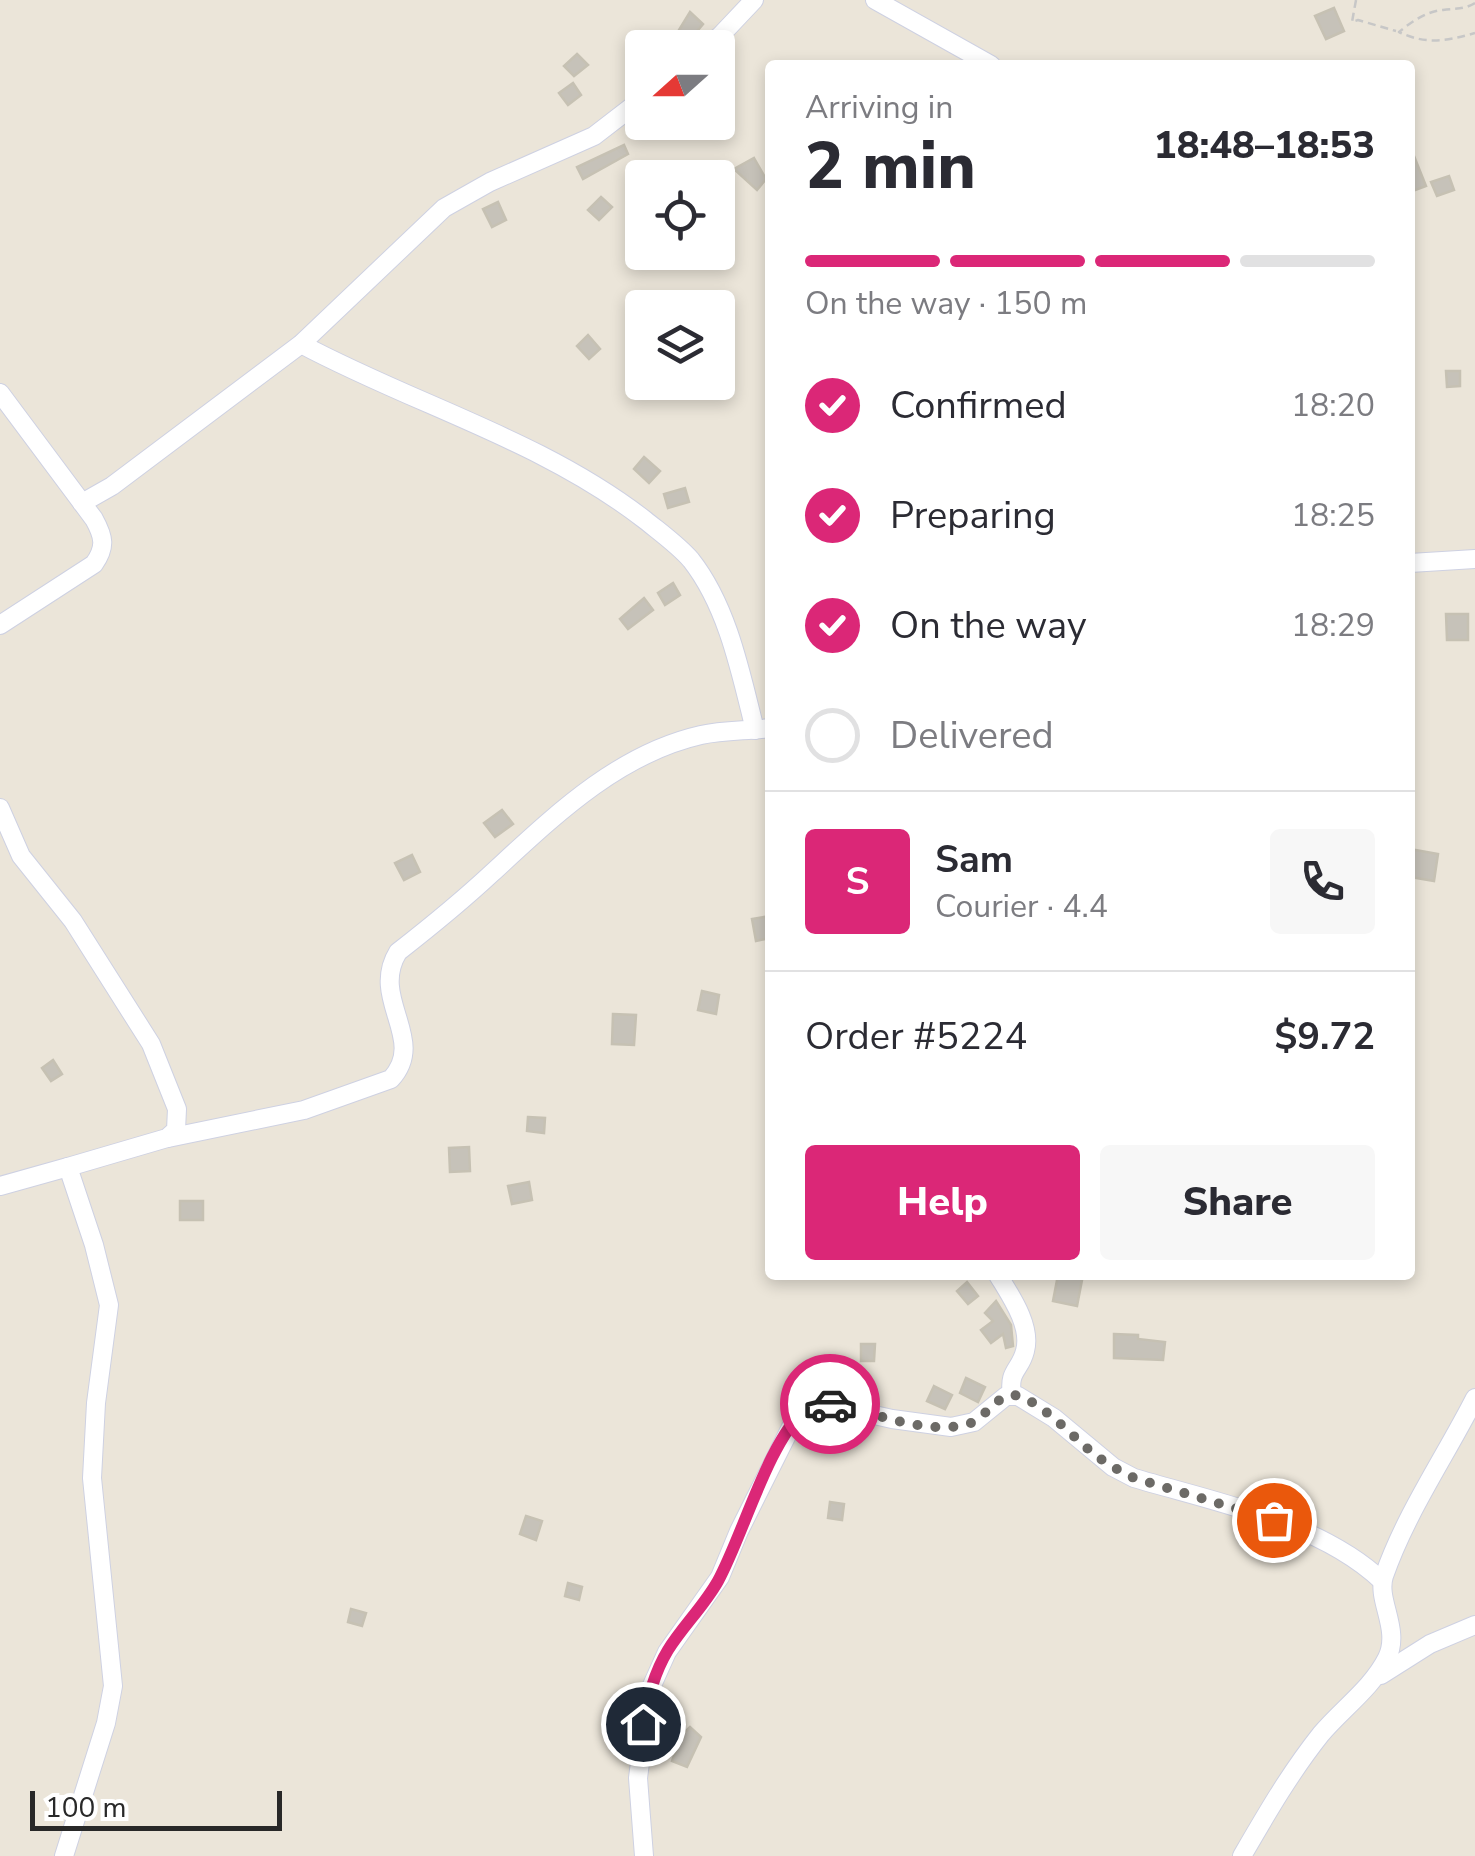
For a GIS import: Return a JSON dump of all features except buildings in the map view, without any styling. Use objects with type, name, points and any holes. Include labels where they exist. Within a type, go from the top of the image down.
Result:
[{"type":"street","points":[[726,30],[754,0]]},
{"type":"street","points":[[875,0],[983,60]]},
{"type":"street","points":[[82,502],[112,486],[301,344],[444,208],[490,182],[594,136],[625,112]]},
{"type":"street","points":[[0,1186],[167,1138],[304,1110],[391,1080],[401,1068],[403,1054],[402,1034],[387,980],[398,952],[596,784],[701,735],[762,729],[713,595],[690,558],[667,538],[568,468],[397,392],[301,344]]},
{"type":"street","points":[[0,393],[60,478],[82,502],[102,535],[104,550],[94,564],[0,625]]},
{"type":"street","points":[[1415,563],[1475,560]]},
{"type":"street","points":[[0,808],[21,856],[73,921],[161,1065],[177,1109],[176,1130],[167,1138]]},
{"type":"street","points":[[64,1856],[106,1723],[113,1686],[92,1478],[96,1403],[109,1305],[68,1167]]},
{"type":"street","points":[[1001,1280],[1026,1336],[1025,1352],[1010,1379],[1012,1395]]},
{"type":"street","points":[[1012,1395],[1054,1418],[1113,1468],[1317,1536],[1382,1581]]},
{"type":"street","points":[[644,1856],[638,1778],[649,1692],[667,1652],[720,1577],[772,1460],[800,1412],[826,1404],[951,1427],[974,1422],[1012,1395]]},
{"type":"street","points":[[1242,1856],[1286,1779],[1381,1668],[1390,1647],[1391,1629],[1382,1581],[1475,1398]]},
{"type":"street","points":[[1368,1684],[1430,1644],[1475,1625]]},
{"type":"path","points":[[1356,0],[1352,22],[1358,20],[1399,32],[1418,42],[1447,40],[1475,32]]},
{"type":"path","points":[[1399,32],[1439,10],[1464,10],[1475,2]]},
{"type":"way so far","points":[[830,1404],[892,1419],[951,1427],[974,1422],[1006,1396],[1018,1396],[1054,1418],[1113,1468],[1183,1494],[1274,1520]]},
{"type":"route","points":[[643,1724],[649,1692],[667,1652],[720,1577],[772,1460],[793,1423],[806,1408],[830,1404]]}]
